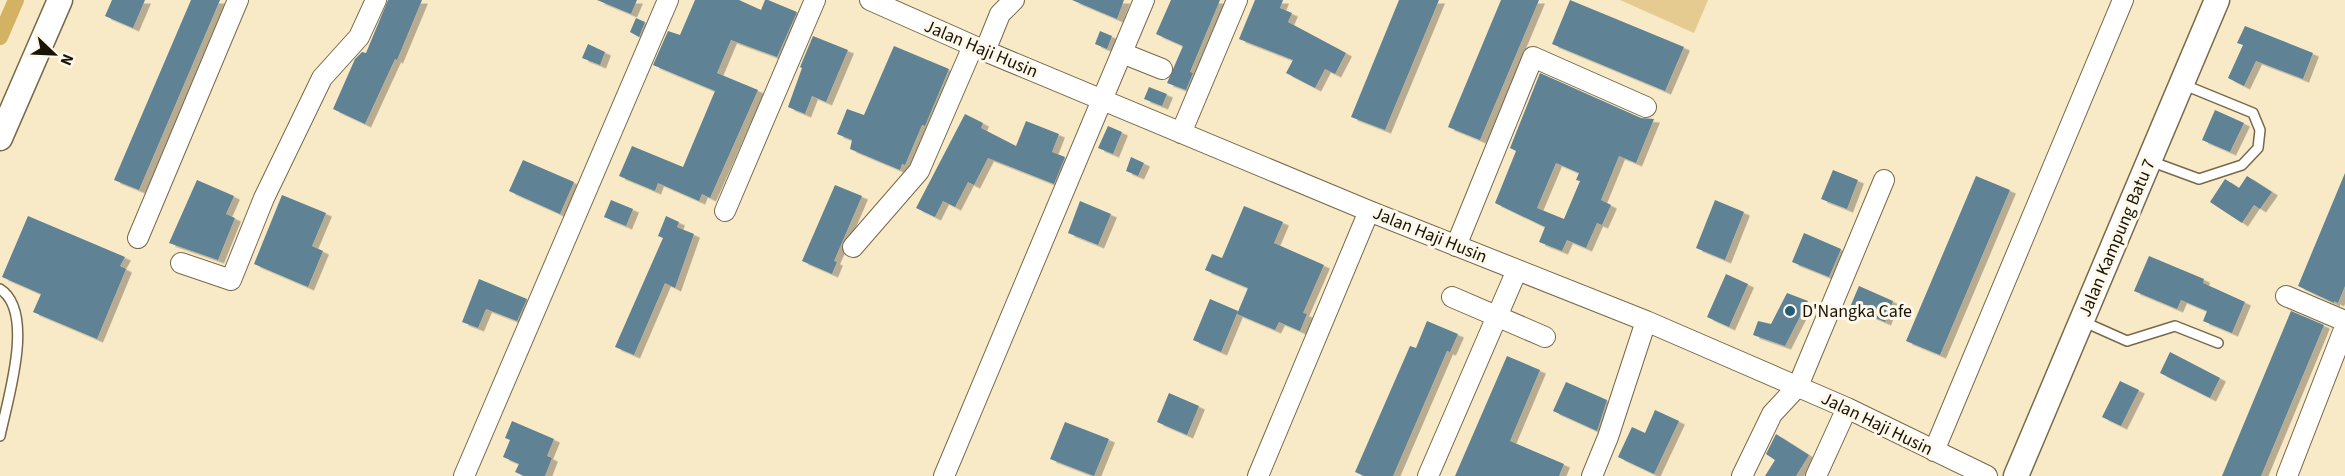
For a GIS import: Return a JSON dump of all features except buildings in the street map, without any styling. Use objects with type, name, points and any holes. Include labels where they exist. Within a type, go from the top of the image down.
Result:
[{"type":"street","points":[[0,138],[60,0]]},
{"type":"street","points":[[138,238],[238,0]]},
{"type":"street","points":[[181,263],[231,280],[264,198],[322,78],[359,36],[376,0]]},
{"type":"street","points":[[464,476],[668,0]]},
{"type":"street","points":[[725,211],[815,0]]},
{"type":"street","name":"Jalan Haji Husin","points":[[870,0],[1369,211],[1646,321],[1847,408],[1987,476]]},
{"type":"street","points":[[853,247],[919,171],[979,48],[1000,14],[1014,0]]},
{"type":"street","points":[[944,476],[1144,0]]},
{"type":"street","points":[[1181,133],[1237,0]]},
{"type":"street","points":[[1934,451],[2123,0]]},
{"type":"street","name":"Jalan Kampung Batu 7","points":[[2016,476],[2217,0]]},
{"type":"street","points":[[1122,53],[1162,69]]},
{"type":"street","points":[[1456,246],[1533,57],[1646,107]]},
{"type":"street","points":[[1742,476],[1772,414],[1798,386],[1884,180]]},
{"type":"street","points":[[1258,476],[1369,211]]},
{"type":"street","points":[[1428,476],[1517,270]]},
{"type":"street","points":[[2286,296],[2345,321]]},
{"type":"street","points":[[1452,297],[1545,337]]},
{"type":"street","points":[[1592,476],[1608,437],[1646,321]]},
{"type":"street","points":[[2286,476],[2345,327]]},
{"type":"street","points":[[1816,476],[1847,408]]},
{"type":"lane","points":[[2150,161],[2199,179],[2241,165],[2258,148],[2260,130],[2253,113],[2182,84]]},
{"type":"lane","points":[[0,289],[12,300],[19,326],[0,436]]},
{"type":"lane","points":[[2082,321],[2127,342],[2175,326],[2218,343]]},
{"type":"shaded area","points":[[1620,0],[1708,0],[1694,33]]},
{"type":"waterway","points":[[0,37],[16,0]]},
{"type":"place","name":"D'Nangka Cafe","points":[[1790,311]]}]
